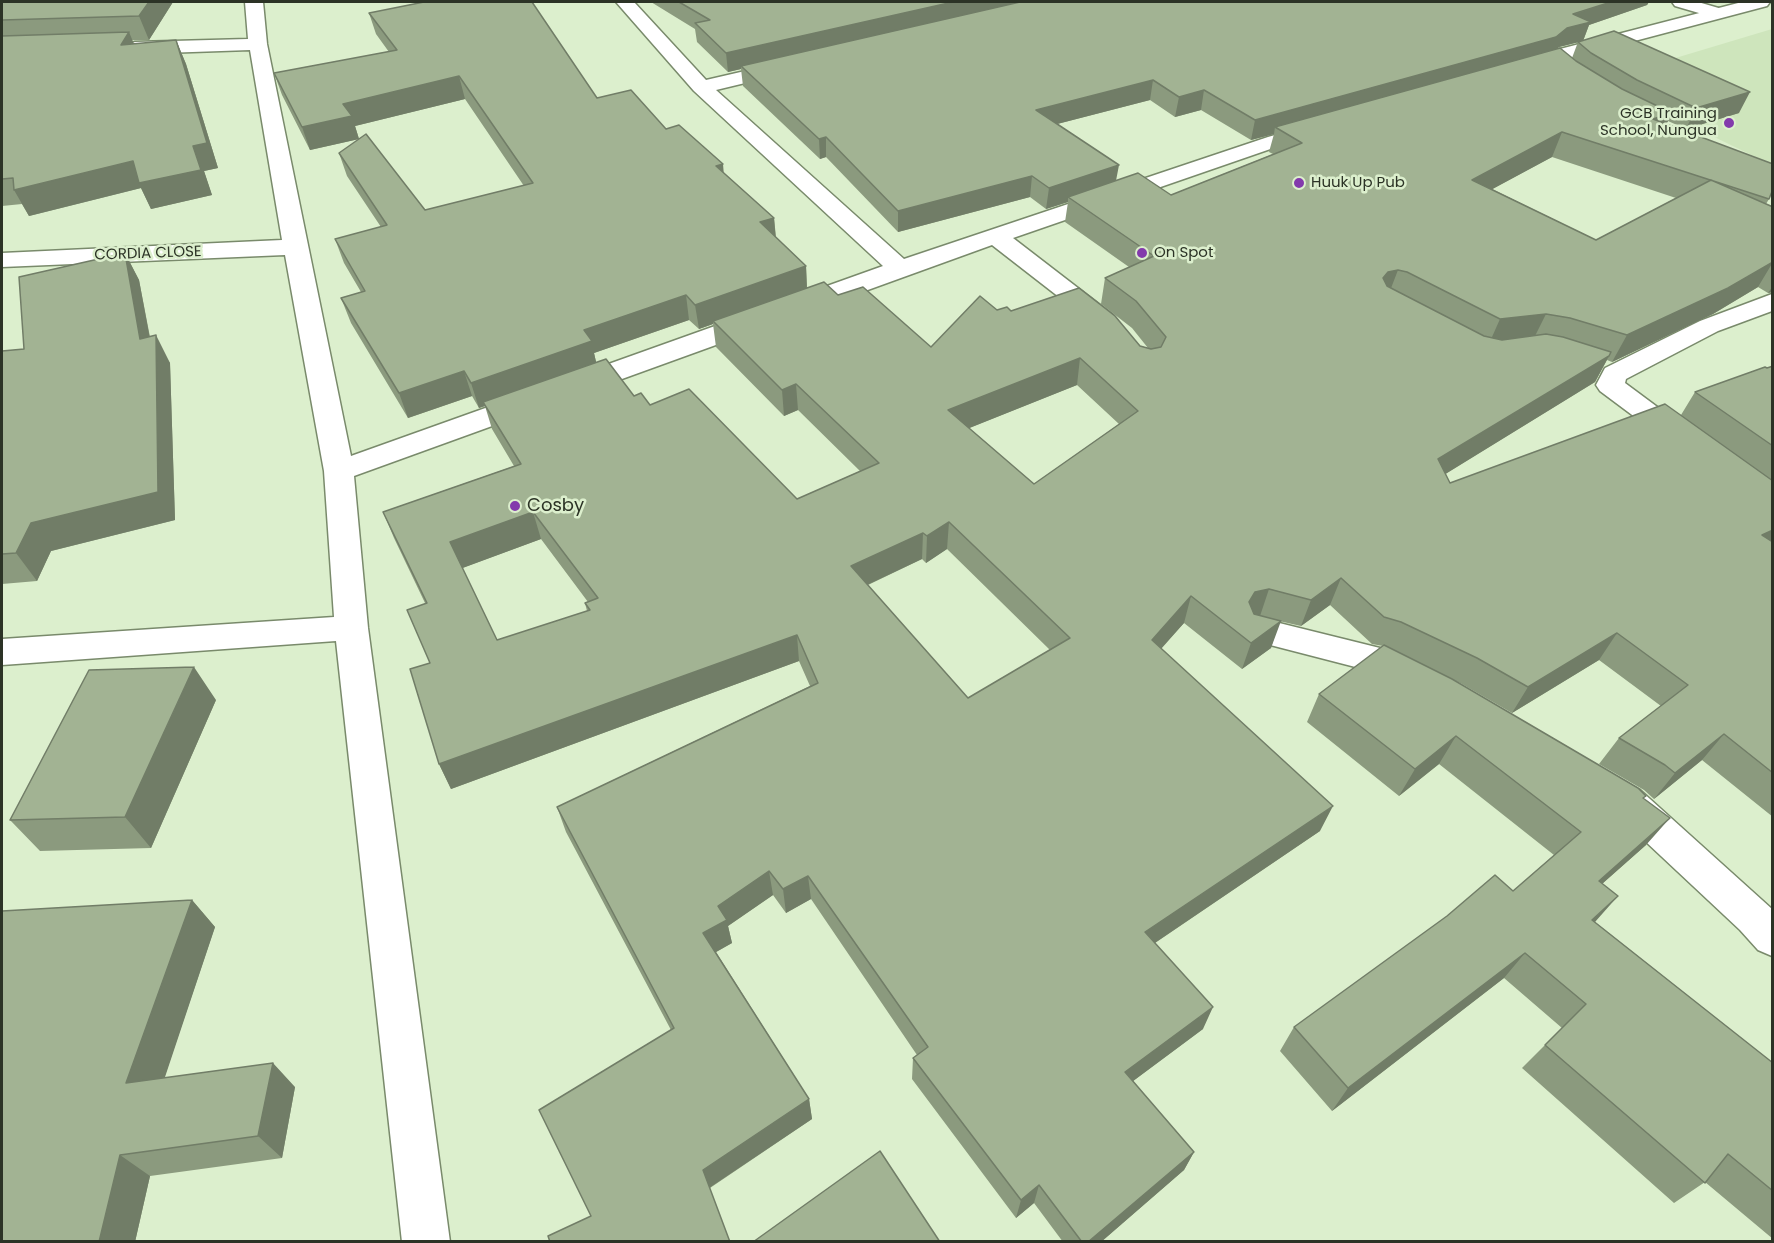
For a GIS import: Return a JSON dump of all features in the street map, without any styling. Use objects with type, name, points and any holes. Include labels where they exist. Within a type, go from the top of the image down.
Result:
[{"type":"street","points":[[254,2],[258,44],[339,471],[351,628],[426,1242]]},
{"type":"street","points":[[626,2],[701,87],[900,268]]},
{"type":"street","points":[[1681,2],[1716,13]]},
{"type":"street","points":[[1592,90],[1543,66],[1567,53],[1761,2]]},
{"type":"street","points":[[118,48],[258,44]]},
{"type":"street","points":[[701,87],[806,62]]},
{"type":"street","points":[[339,471],[900,268],[1275,141],[1331,125]]},
{"type":"street","points":[[996,236],[1121,334]]},
{"type":"street","name":"CORDIA CLOSE","points":[[2,260],[295,247]]},
{"type":"street","points":[[1698,450],[1610,385],[1615,374],[1709,326],[1773,302]]},
{"type":"street","points":[[2,652],[351,628]]},
{"type":"street","points":[[1259,630],[1376,659],[1439,691]]},
{"type":"street","points":[[1599,785],[1630,803],[1773,937]]},
{"type":"shaded area","name":"GCB Training School, Nungua","points":[[1772,29],[1772,165],[1599,81]]},
{"type":"building","points":[[2,2],[149,2],[139,16],[2,20]]},
{"type":"building","points":[[424,2],[532,2],[597,98],[631,90],[666,129],[679,125],[723,164],[716,166],[774,218],[760,222],[806,266],[695,305],[686,295],[584,330],[592,341],[471,383],[464,371],[399,393],[341,298],[365,291],[335,239],[387,225],[339,153],[366,134],[425,210],[533,183],[459,76],[343,104],[352,116],[302,127],[274,73],[397,50],[369,13]]},
{"type":"building","points":[[679,2],[953,2],[726,53],[695,23],[710,20]]},
{"type":"building","points":[[1020,2],[1611,2],[1573,14],[1591,22],[1567,28],[1556,37],[1255,120],[1204,90],[1179,97],[1153,80],[1036,110],[1119,165],[1049,188],[1032,176],[898,211],[826,137],[819,139],[741,66]]},
{"type":"building","points":[[1614,31],[1750,92],[1696,108],[1637,80],[1591,53],[1578,42]]},
{"type":"building","points":[[129,32],[121,45],[176,40],[207,143],[193,146],[201,170],[139,183],[133,161],[14,190],[13,178],[2,179],[2,36]]},
{"type":"building","points":[[1560,48],[1576,61],[1622,89],[1672,113],[1653,119],[1773,164],[1773,189],[1769,199],[1713,181],[1773,207],[1773,262],[1728,288],[1627,335],[1570,318],[1546,314],[1500,319],[1407,272],[1398,270],[1388,272],[1383,278],[1387,286],[1484,336],[1502,340],[1546,334],[1611,352],[1609,356],[1438,459],[1450,483],[1665,404],[1773,481],[1773,530],[1762,535],[1773,542],[1773,773],[1724,734],[1675,773],[1619,738],[1688,685],[1617,633],[1528,687],[1477,658],[1401,622],[1384,617],[1341,578],[1311,600],[1269,589],[1255,592],[1249,602],[1254,614],[1281,621],[1251,643],[1191,596],[1152,640],[1333,806],[1145,932],[1213,1007],[1125,1072],[1194,1152],[1088,1242],[1082,1242],[1039,1185],[1021,1200],[913,1058],[928,1047],[808,876],[783,889],[769,871],[718,906],[727,920],[703,933],[809,1099],[703,1170],[730,1242],[550,1242],[548,1236],[591,1216],[539,1110],[674,1028],[557,807],[818,683],[797,635],[439,764],[410,669],[430,663],[407,610],[427,603],[383,512],[521,464],[483,402],[606,359],[634,396],[641,393],[650,405],[689,389],[797,499],[879,463],[796,384],[782,390],[713,321],[824,282],[838,295],[863,287],[931,347],[980,296],[997,310],[1007,307],[1011,311],[1079,288],[1115,316],[1140,346],[1151,349],[1161,347],[1166,337],[1136,301],[1105,278],[1154,256],[1068,197],[1138,173],[1171,195],[1302,143],[1275,127]],"holes":[[[1562,132],[1711,180],[1596,240],[1472,180]],[[1080,358],[1138,411],[1034,484],[948,410]],[[533,512],[598,598],[585,603],[590,610],[497,640],[450,542]],[[949,522],[1070,638],[968,698],[851,566],[923,533],[927,536]]]},
{"type":"building","points":[[125,253],[140,339],[156,335],[158,492],[31,523],[16,553],[2,554],[2,351],[24,349],[19,277]]},
{"type":"building","points":[[1773,366],[1773,446],[1695,392],[1765,367]]},
{"type":"building","points":[[1384,645],[1452,679],[1638,788],[1646,796],[1643,798],[1670,818],[1599,881],[1618,896],[1592,920],[1773,1063],[1773,1191],[1728,1154],[1705,1183],[1545,1045],[1586,1004],[1525,953],[1348,1088],[1294,1027],[1447,916],[1495,875],[1513,891],[1581,832],[1456,736],[1415,769],[1319,694]]},
{"type":"building","points":[[194,667],[125,817],[10,820],[89,670]]},
{"type":"building","points":[[192,900],[126,1083],[273,1063],[258,1136],[120,1155],[99,1242],[2,1242],[2,911]]},
{"type":"building","points":[[880,1151],[940,1242],[753,1242]]},
{"type":"place","name":"GCB Training School, Nungua","points":[[1729,123]]},
{"type":"place","name":"Huuk Up Pub","points":[[1299,183]]},
{"type":"place","name":"On Spot","points":[[1142,253]]},
{"type":"place","name":"Cosby","points":[[515,506]]}]
